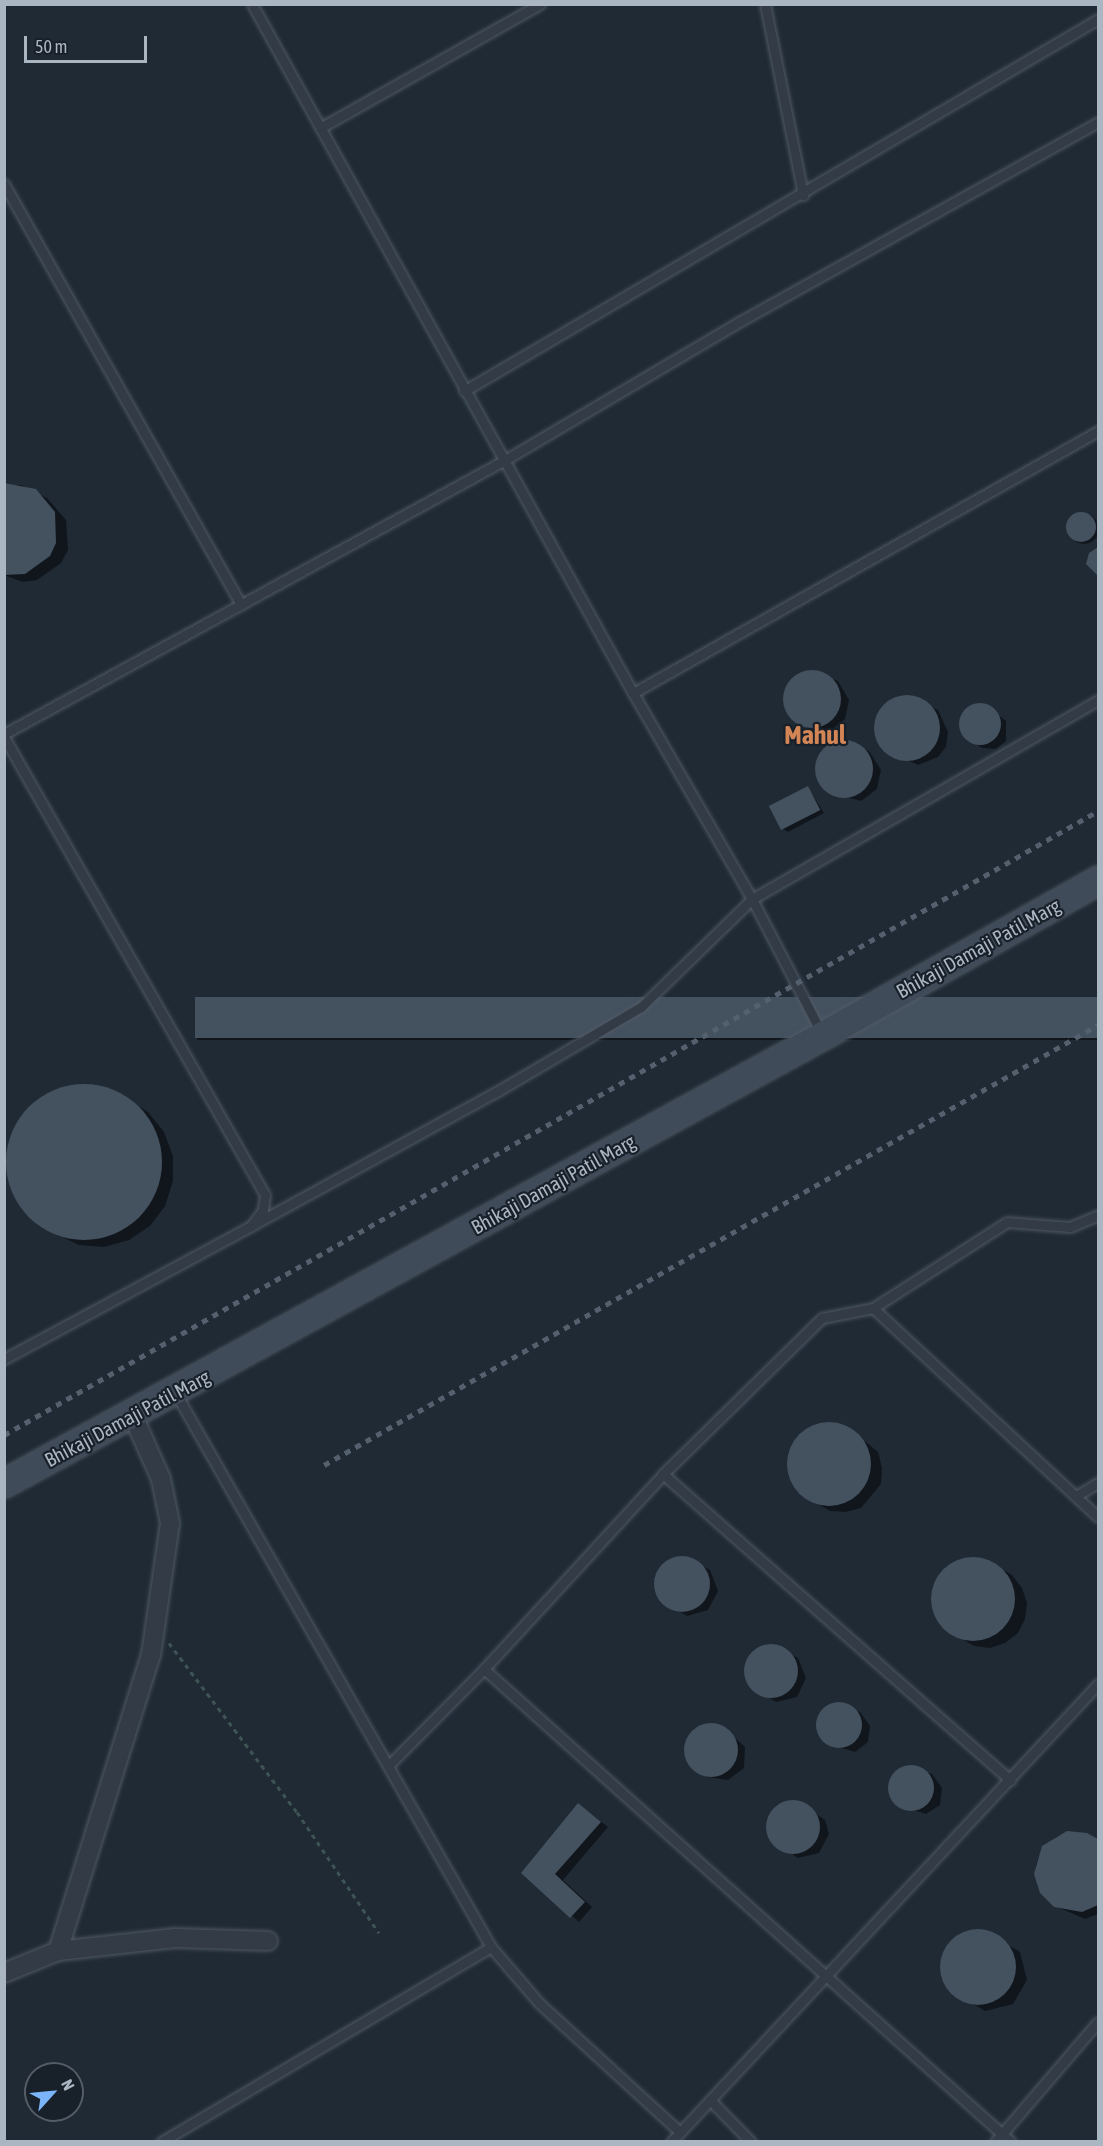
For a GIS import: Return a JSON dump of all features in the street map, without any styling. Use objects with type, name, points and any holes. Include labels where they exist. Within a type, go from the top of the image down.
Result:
[{"type":"street","name":"Bhikaji Damaji Patil Marg","points":[[4,1483],[175,1392],[823,1035],[1098,880]]},
{"type":"street","points":[[58,1951],[151,1655],[170,1523],[161,1479],[132,1414]]},
{"type":"street","points":[[4,1973],[58,1951],[175,1938],[268,1941]]},
{"type":"lane","points":[[252,4],[503,461],[633,693],[753,899],[823,1035]]},
{"type":"lane","points":[[320,128],[540,4]]},
{"type":"lane","points":[[765,4],[803,195]]},
{"type":"lane","points":[[464,391],[803,195],[1098,19]]},
{"type":"lane","points":[[251,1226],[263,1210],[264,1195],[4,736],[503,461],[739,322],[1098,122]]},
{"type":"lane","points":[[4,184],[241,605]]},
{"type":"lane","points":[[633,693],[1098,431]]},
{"type":"lane","points":[[4,1359],[496,1092],[641,1007],[753,899],[1098,700]]},
{"type":"lane","points":[[390,1764],[484,1669],[663,1474],[822,1318],[873,1308],[1007,1222],[1070,1227],[1098,1215]]},
{"type":"lane","points":[[873,1308],[1098,1517]]},
{"type":"lane","points":[[175,1392],[390,1764],[492,1947],[539,2003],[680,2132]]},
{"type":"lane","points":[[663,1474],[1010,1780]]},
{"type":"lane","points":[[1076,1496],[1098,1483]]},
{"type":"lane","points":[[484,1669],[1011,2142]]},
{"type":"lane","points":[[671,2142],[1098,1684]]},
{"type":"lane","points":[[161,2142],[492,1947]]},
{"type":"lane","points":[[995,2142],[1098,2022]]},
{"type":"lane","points":[[710,2100],[751,2142]]},
{"type":"path","points":[[155,1624],[297,1812],[379,1933]]},
{"type":"building","points":[[4,483],[36,489],[55,512],[56,543],[50,556],[25,574],[4,575]]},
{"type":"building","points":[[1081,512],[1087,513],[1095,521],[1095,533],[1087,541],[1081,542],[1075,541],[1067,533],[1066,527],[1067,521],[1075,513]]},
{"type":"building","points":[[1098,547],[1098,576],[1086,564],[1089,553]]},
{"type":"building","points":[[806,670],[818,670],[833,678],[841,693],[841,705],[833,720],[818,728],[806,728],[791,720],[783,705],[783,693],[791,678]]},
{"type":"building","points":[[907,695],[920,698],[930,705],[937,715],[940,728],[937,741],[930,751],[920,758],[907,761],[894,758],[884,751],[877,741],[874,728],[877,715],[884,705],[894,698]]},
{"type":"building","points":[[980,703],[995,709],[1001,724],[995,739],[980,745],[965,739],[959,724],[965,709]]},
{"type":"building","points":[[838,740],[850,740],[865,748],[873,763],[873,775],[865,790],[850,798],[838,798],[823,790],[815,775],[815,763],[823,748]]},
{"type":"building","points":[[808,786],[820,810],[781,830],[769,806]]},
{"type":"building","points":[[195,997],[1098,997],[1098,1038],[195,1038]]},
{"type":"building","points":[[84,1084],[99,1085],[114,1090],[128,1097],[139,1107],[149,1118],[156,1132],[161,1147],[161,1177],[156,1192],[149,1206],[139,1217],[128,1227],[114,1234],[99,1239],[84,1240],[69,1239],[54,1234],[40,1227],[29,1217],[19,1206],[12,1192],[7,1177],[6,1162],[7,1147],[12,1132],[19,1118],[29,1107],[40,1097],[54,1090],[69,1085]]},
{"type":"building","points":[[829,1422],[845,1425],[859,1434],[868,1448],[871,1464],[868,1480],[859,1494],[845,1503],[829,1506],[813,1503],[799,1494],[790,1480],[787,1464],[790,1448],[799,1434],[813,1425]]},
{"type":"building","points":[[682,1556],[693,1558],[702,1564],[708,1573],[710,1584],[708,1595],[702,1604],[693,1610],[682,1612],[671,1610],[662,1604],[656,1595],[654,1584],[656,1573],[662,1564],[671,1558]]},
{"type":"building","points":[[973,1557],[989,1560],[1003,1569],[1012,1583],[1015,1599],[1012,1615],[1003,1629],[989,1638],[973,1641],[957,1638],[943,1629],[934,1615],[931,1599],[934,1583],[943,1569],[957,1560]]},
{"type":"building","points":[[766,1644],[776,1644],[786,1648],[794,1656],[798,1671],[794,1686],[786,1694],[776,1698],[766,1698],[756,1694],[748,1686],[744,1676],[744,1666],[748,1656],[756,1648]]},
{"type":"building","points":[[839,1702],[855,1709],[862,1725],[855,1741],[839,1748],[823,1741],[816,1725],[823,1709]]},
{"type":"building","points":[[706,1723],[716,1723],[726,1727],[734,1735],[738,1750],[734,1765],[726,1773],[716,1777],[706,1777],[696,1773],[688,1765],[684,1755],[684,1745],[688,1735],[696,1727]]},
{"type":"building","points":[[911,1765],[927,1772],[934,1788],[927,1804],[911,1811],[895,1804],[888,1788],[895,1772]]},
{"type":"building","points":[[788,1800],[798,1800],[812,1808],[818,1817],[820,1827],[818,1837],[812,1846],[798,1854],[788,1854],[771,1842],[766,1832],[766,1822],[778,1805]]},
{"type":"building","points":[[578,1803],[601,1822],[555,1874],[585,1902],[570,1918],[521,1873]]},
{"type":"building","points":[[1067,1831],[1087,1833],[1098,1839],[1098,1905],[1082,1912],[1054,1907],[1040,1893],[1034,1874],[1042,1846]]},
{"type":"building","points":[[986,1929],[999,1935],[1010,1946],[1016,1959],[1014,1982],[999,1999],[986,2005],[970,2005],[957,1999],[942,1982],[940,1959],[946,1946],[963,1931]]},
{"type":"railway","points":[[4,1435],[1098,811]]},
{"type":"railway","points":[[324,1465],[1098,1025]]},
{"type":"district","name":"Mahul","points":[[815,736]]}]
